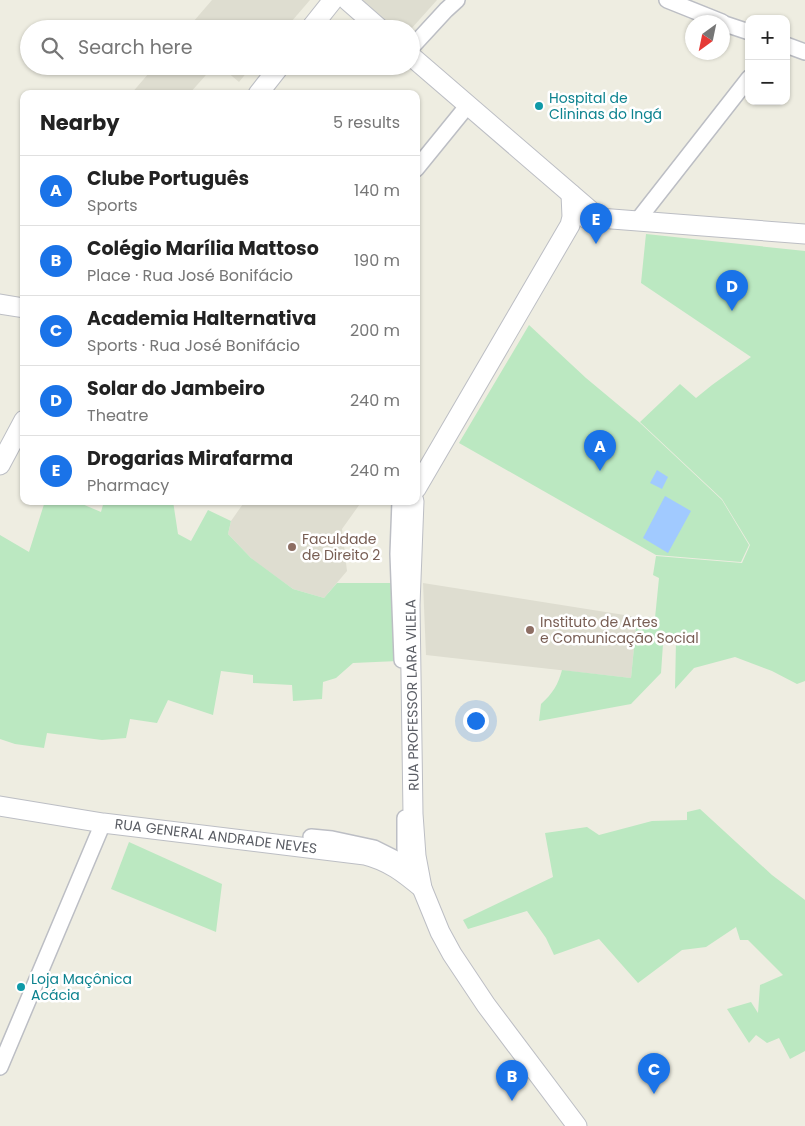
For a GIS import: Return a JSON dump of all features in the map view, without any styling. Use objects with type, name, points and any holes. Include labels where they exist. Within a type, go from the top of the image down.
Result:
[{"type":"street","points":[[317,20],[333,0]]},
{"type":"street","points":[[347,0],[370,20]]},
{"type":"street","points":[[420,38],[456,0]]},
{"type":"street","points":[[667,0],[703,15]]},
{"type":"street","points":[[730,27],[745,34]]},
{"type":"street","points":[[420,64],[599,218]]},
{"type":"street","points":[[261,90],[273,75]]},
{"type":"street","points":[[637,221],[745,83]]},
{"type":"street","points":[[420,164],[468,105]]},
{"type":"street","points":[[420,482],[570,225],[572,217],[570,194]]},
{"type":"street","points":[[570,225],[577,220],[599,218],[805,234]]},
{"type":"street","points":[[0,304],[20,307]]},
{"type":"street","points":[[0,464],[20,427]]},
{"type":"street","points":[[311,837],[332,839],[374,848],[410,866],[406,849],[398,554],[400,505]]},
{"type":"street","name":"RUA PROFESSOR LARA VILELA","points":[[414,505],[410,605],[413,805],[416,856],[422,888],[432,916],[452,954],[491,1012],[577,1126]]},
{"type":"street","name":"RUA GENERAL ANDRADE NEVES","points":[[0,806],[103,823],[365,855],[396,866],[422,888]]},
{"type":"street","points":[[0,1067],[103,823]]},
{"type":"shaded area","points":[[212,0],[310,0],[293,20],[195,20]]},
{"type":"shaded area","points":[[356,0],[437,0],[419,20],[380,20]]},
{"type":"shaded area","points":[[147,75],[206,75],[193,90],[134,90]]},
{"type":"shaded area","points":[[231,75],[245,75],[239,82]]},
{"type":"shaded area","name":"Faculdade de Direito 2","points":[[242,505],[359,505],[342,529],[347,571],[324,598],[293,589],[253,560],[228,534],[231,521]]},
{"type":"shaded area","name":"Instituto de Artes e Comunicação Social","points":[[423,583],[637,617],[631,678],[426,655]]},
{"type":"green space","points":[[646,234],[805,251],[805,681],[797,684],[772,671],[735,657],[694,668],[675,689],[676,641],[663,644],[661,673],[631,704],[539,721],[541,704],[549,696],[559,680],[562,670],[631,678],[637,617],[655,618],[659,578],[653,575],[656,556],[742,563],[750,545],[722,499],[640,422],[680,384],[696,398],[751,357],[641,283]]},
{"type":"green space","points":[[529,325],[586,378],[640,423],[722,500],[749,545],[741,562],[656,555],[459,443]]},
{"type":"green space","points":[[44,505],[84,505],[101,512],[103,505],[174,505],[178,534],[191,541],[208,510],[231,521],[228,534],[251,558],[293,589],[324,598],[337,583],[397,583],[398,661],[353,663],[336,678],[323,682],[322,699],[293,701],[292,685],[253,683],[253,675],[221,671],[213,715],[168,700],[157,723],[130,719],[126,738],[102,740],[47,733],[44,748],[15,744],[0,739],[0,535],[29,552]]},
{"type":"green space","points":[[700,809],[772,875],[805,900],[805,1051],[790,1059],[779,1038],[767,1043],[756,1035],[749,1043],[727,1009],[751,1002],[758,1013],[760,985],[783,975],[748,940],[740,940],[736,927],[706,947],[682,950],[638,983],[599,939],[554,955],[546,938],[527,911],[468,929],[463,920],[553,877],[545,833],[587,827],[599,835],[652,821],[687,820],[687,812]]},
{"type":"green space","points":[[129,842],[222,884],[216,932],[111,889]]},
{"type":"water","points":[[657,470],[668,477],[662,489],[650,483]]},
{"type":"water","points":[[665,496],[691,511],[668,553],[643,538]]},
{"type":"place","name":"Hospital de Clininas do Ingá","points":[[539,106]]},
{"type":"place","name":"Drogarias Mirafarma","points":[[596,244]]},
{"type":"place","name":"Solar do Jambeiro","points":[[732,311]]},
{"type":"place","name":"Clube Português","points":[[600,471]]},
{"type":"place","name":"Faculdade de Direito 2","points":[[292,547]]},
{"type":"place","name":"Instituto de Artes e Comunicação Social","points":[[530,630]]},
{"type":"place","name":"Loja Maçônica Acácia","points":[[21,987]]},
{"type":"place","name":"Academia Halternativa","points":[[654,1094]]},
{"type":"place","name":"Colégio Marília Mattoso","points":[[512,1101]]}]
